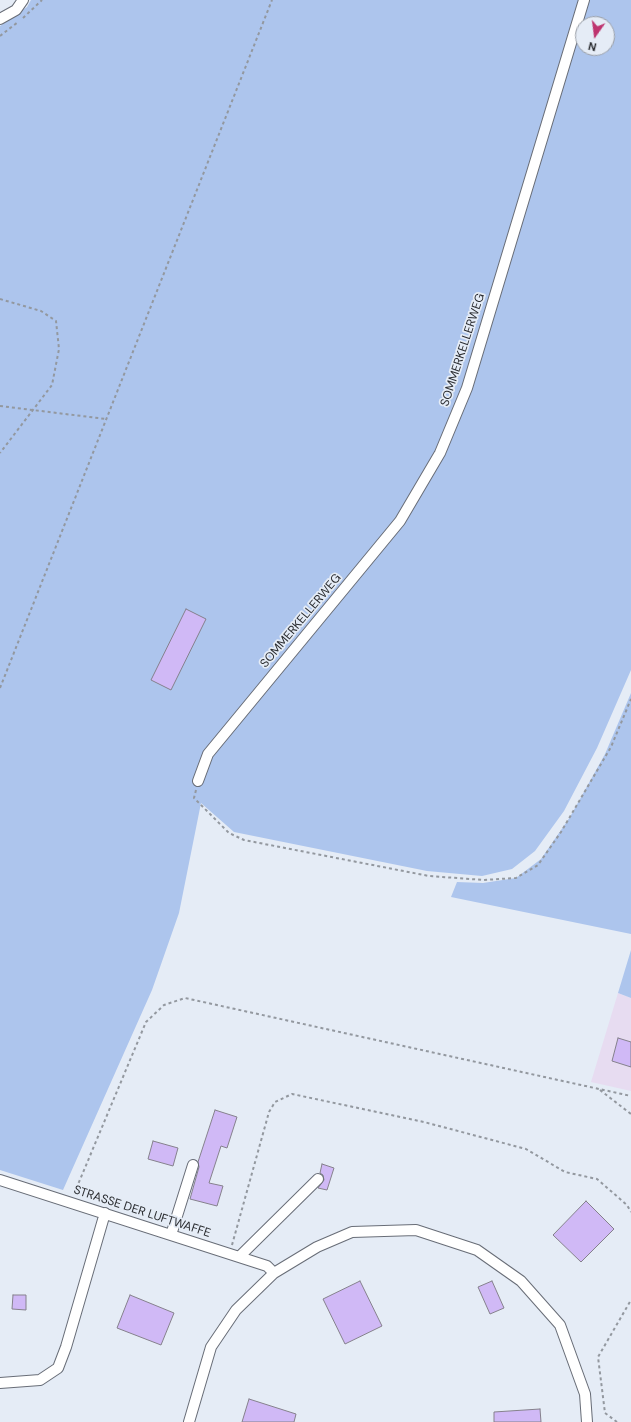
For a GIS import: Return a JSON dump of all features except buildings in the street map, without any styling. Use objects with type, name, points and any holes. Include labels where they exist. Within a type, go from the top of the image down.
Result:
[{"type":"street","points":[[0,19],[16,10],[23,0]]},
{"type":"street","name":"SOMMERKELLERWEG","points":[[198,781],[208,754],[400,521],[440,453],[467,388],[584,0]]},
{"type":"street","points":[[171,1235],[193,1166]]},
{"type":"street","points":[[234,1255],[318,1179]]},
{"type":"street","name":"STRASSE DER LUFTWAFFE","points":[[0,1180],[267,1266],[274,1272]]},
{"type":"street","points":[[0,1383],[40,1380],[58,1368],[66,1347],[105,1213]]},
{"type":"street","points":[[189,1422],[211,1347],[236,1310],[274,1272],[317,1247],[352,1232],[416,1230],[477,1250],[520,1281],[560,1325],[585,1394],[587,1422]]},
{"type":"path","points":[[0,686],[272,0]]},
{"type":"path","points":[[0,299],[41,311],[56,321],[59,349],[52,385],[0,453]]},
{"type":"path","points":[[0,406],[106,420]]},
{"type":"path","points":[[198,781],[194,798],[229,833],[244,840],[428,876],[484,880],[516,878],[538,865],[561,832],[611,747],[631,699]]},
{"type":"path","points":[[71,1203],[92,1149],[146,1022],[164,1005],[185,998],[631,1096]]},
{"type":"path","points":[[600,1090],[631,1114]]},
{"type":"path","points":[[234,1255],[269,1112],[275,1102],[292,1094],[424,1122],[526,1150],[565,1172],[597,1179],[627,1205],[631,1212]]},
{"type":"path","points":[[617,1422],[605,1413],[598,1357],[631,1300]]},
{"type":"shaded area","points":[[31,0],[631,0],[631,670],[597,748],[564,811],[535,851],[512,869],[482,876],[427,871],[234,832],[201,803],[179,913],[152,990],[63,1190],[0,1170],[0,26],[27,7]]},
{"type":"shaded area","points":[[631,693],[631,934],[451,897],[457,882],[483,883],[516,878],[541,859],[570,817],[605,754]]},
{"type":"shaded area","points":[[631,950],[631,998],[618,993]]},
{"type":"shaded area","points":[[618,993],[631,998],[631,1091],[591,1082]]}]
